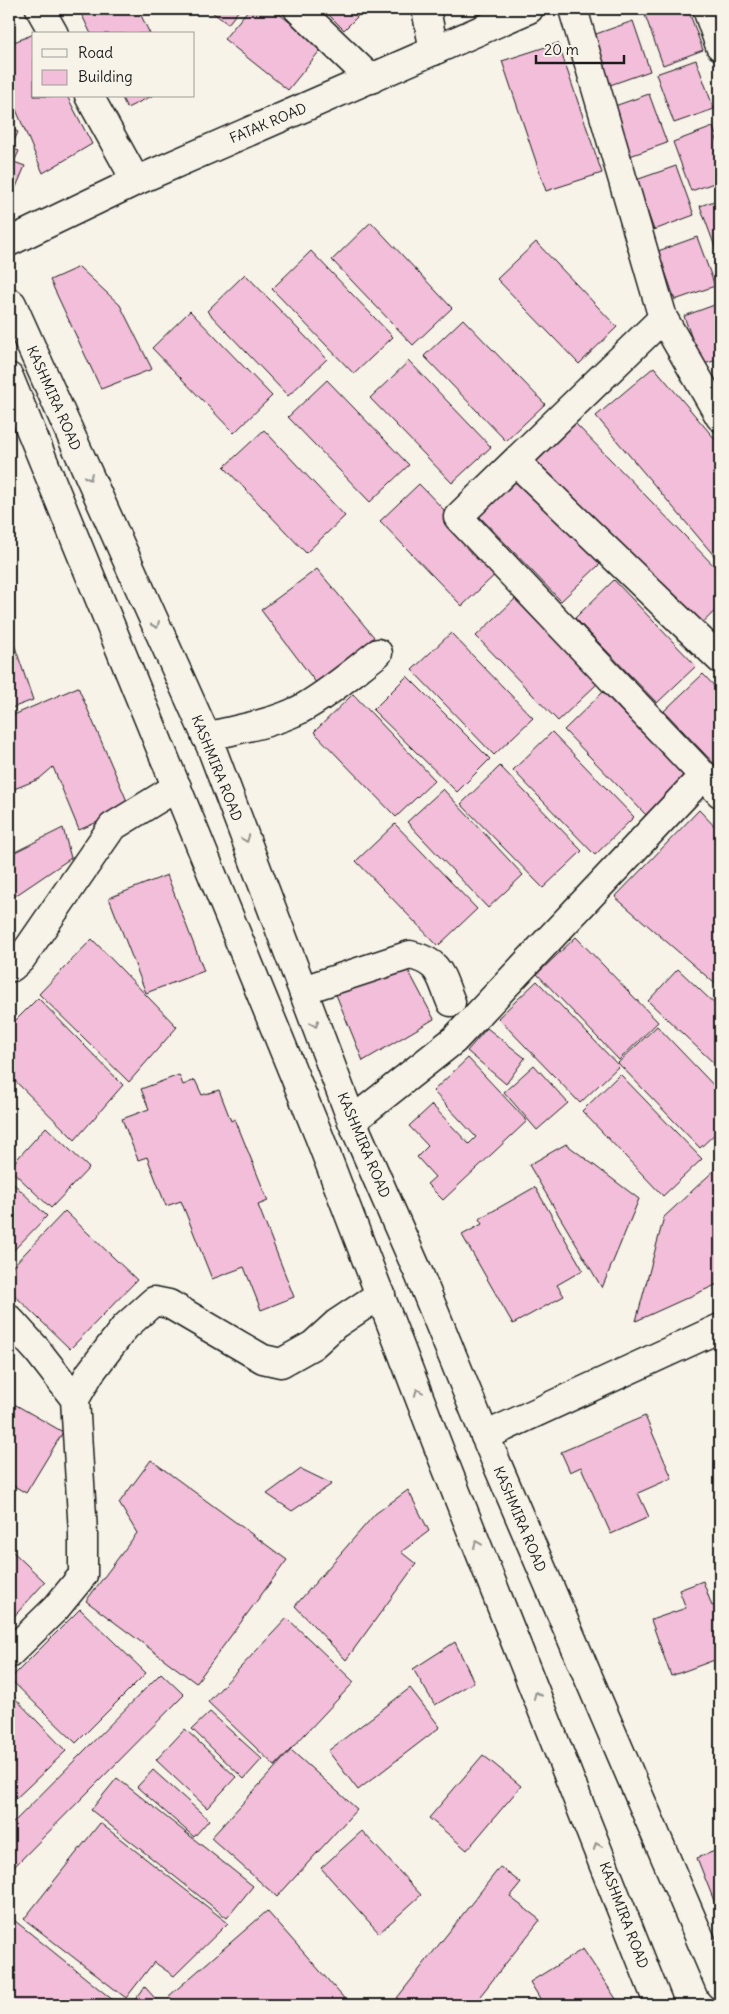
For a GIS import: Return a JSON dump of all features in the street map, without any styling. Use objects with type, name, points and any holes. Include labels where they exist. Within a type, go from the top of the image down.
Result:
[{"type":"main road","points":[[40,9],[53,32]]},
{"type":"main road","points":[[298,9],[371,78]]},
{"type":"main road","points":[[426,9],[434,51]]},
{"type":"main road","name":"FATAK ROAD","points":[[9,242],[136,181],[529,9]]},
{"type":"main road","points":[[573,9],[662,318],[720,417]]},
{"type":"main road","points":[[708,9],[720,46]]},
{"type":"main road","points":[[90,98],[136,181]]},
{"type":"main road","name":"KASHMIRA ROAD","points":[[10,304],[206,737],[352,1121],[419,1274],[485,1436],[720,1985]]},
{"type":"main road","points":[[352,1121],[454,1040],[712,784],[458,517],[662,318]]},
{"type":"main road","name":"KASHMIRA ROAD","points":[[9,376],[319,1136],[445,1463],[660,2005]]},
{"type":"main road","points":[[516,462],[720,659]]},
{"type":"main road","points":[[206,737],[264,723],[299,710],[378,653]]},
{"type":"main road","points":[[9,966],[12,967],[21,959],[112,827],[177,787]]},
{"type":"main road","points":[[303,990],[410,954],[425,958],[436,966],[451,1002]]},
{"type":"main road","points":[[9,1654],[56,1608],[83,1575],[83,1533],[75,1400],[90,1373],[125,1327],[154,1301],[169,1304],[263,1359],[281,1363],[313,1345],[336,1324],[380,1294]]},
{"type":"main road","points":[[9,1319],[37,1350],[75,1400]]},
{"type":"main road","points":[[485,1436],[720,1328]]},
{"type":"building","points":[[79,9],[138,9],[149,32],[90,32]]},
{"type":"building","points":[[208,9],[240,9],[228,24]]},
{"type":"building","points":[[249,9],[273,9],[322,48],[288,90],[224,39]]},
{"type":"building","points":[[323,9],[365,9],[344,30]]},
{"type":"building","points":[[664,9],[688,9],[703,50],[663,65],[645,15]]},
{"type":"building","points":[[633,21],[650,71],[610,85],[593,35]]},
{"type":"building","points":[[32,35],[32,98],[68,98],[92,144],[43,173],[9,93],[9,44]]},
{"type":"building","points":[[558,43],[602,173],[546,191],[502,61]]},
{"type":"building","points":[[696,60],[714,109],[674,123],[656,74]]},
{"type":"building","points":[[649,94],[667,143],[627,157],[609,108]]},
{"type":"building","points":[[122,98],[148,98],[127,108]]},
{"type":"building","points":[[713,127],[720,149],[720,181],[691,191],[673,142]]},
{"type":"building","points":[[9,128],[18,132],[11,148],[19,151],[14,162],[25,166],[14,192],[9,189]]},
{"type":"building","points":[[676,166],[694,215],[654,230],[636,180]]},
{"type":"building","points":[[720,199],[720,254],[718,255],[700,206]]},
{"type":"building","points":[[371,222],[452,308],[413,345],[332,260]]},
{"type":"building","points":[[697,237],[715,286],[675,300],[658,251]]},
{"type":"building","points":[[536,242],[617,327],[579,364],[497,279]]},
{"type":"building","points":[[311,251],[393,337],[354,374],[272,289]]},
{"type":"building","points":[[79,267],[120,305],[152,369],[101,389],[50,280]]},
{"type":"building","points":[[245,274],[327,359],[288,396],[207,311]]},
{"type":"building","points":[[720,303],[720,359],[701,365],[684,316]]},
{"type":"building","points":[[190,311],[272,396],[234,433],[152,348]]},
{"type":"building","points":[[463,319],[545,404],[506,441],[424,356]]},
{"type":"building","points":[[409,361],[491,447],[452,483],[370,398]]},
{"type":"building","points":[[654,367],[720,445],[720,555],[716,558],[596,416]]},
{"type":"building","points":[[327,380],[409,465],[370,502],[288,417]]},
{"type":"building","points":[[574,422],[720,572],[720,606],[693,632],[530,464]]},
{"type":"building","points":[[264,430],[345,516],[306,553],[224,467]]},
{"type":"building","points":[[518,479],[600,564],[561,601],[479,516]]},
{"type":"building","points":[[419,484],[501,569],[462,606],[380,521]]},
{"type":"building","points":[[317,569],[374,637],[317,684],[261,610]]},
{"type":"building","points":[[614,580],[696,666],[657,703],[575,618]]},
{"type":"building","points":[[515,599],[597,684],[558,721],[476,636]]},
{"type":"building","points":[[9,629],[33,700],[9,709]]},
{"type":"building","points":[[451,633],[533,718],[494,755],[412,670]]},
{"type":"building","points":[[703,674],[720,692],[720,770],[664,711]]},
{"type":"building","points":[[407,676],[490,759],[457,792],[373,710]]},
{"type":"building","points":[[78,687],[130,808],[79,830],[53,767],[39,779],[9,791],[9,717]]},
{"type":"building","points":[[603,692],[685,777],[646,815],[564,730]]},
{"type":"building","points":[[353,694],[435,780],[396,817],[314,732]]},
{"type":"building","points":[[552,732],[634,817],[595,855],[513,770]]},
{"type":"building","points":[[500,766],[582,851],[543,888],[461,804]]},
{"type":"building","points":[[443,789],[523,875],[488,908],[407,822]]},
{"type":"building","points":[[699,810],[720,832],[720,988],[615,897]]},
{"type":"building","points":[[395,824],[477,909],[438,946],[356,861]]},
{"type":"building","points":[[63,828],[71,858],[9,900],[9,855]]},
{"type":"building","points":[[167,875],[204,971],[146,993],[109,898]]},
{"type":"building","points":[[576,937],[658,1022],[619,1060],[537,974]]},
{"type":"building","points":[[92,939],[177,1027],[129,1082],[39,994]]},
{"type":"building","points":[[407,968],[434,1019],[363,1061],[335,992]]},
{"type":"building","points":[[678,969],[720,1009],[720,1069],[648,1001]]},
{"type":"building","points":[[537,981],[619,1066],[580,1103],[498,1018]]},
{"type":"building","points":[[38,998],[123,1085],[75,1140],[9,1075],[9,1027]]},
{"type":"building","points":[[657,1026],[720,1092],[720,1129],[700,1148],[618,1063]]},
{"type":"building","points":[[487,1028],[525,1058],[506,1084],[467,1051]]},
{"type":"building","points":[[468,1058],[527,1121],[443,1200],[427,1184],[435,1177],[417,1157],[428,1146],[409,1126],[432,1105],[469,1144],[476,1137],[433,1091]]},
{"type":"building","points":[[534,1065],[568,1103],[537,1130],[504,1092]]},
{"type":"building","points":[[620,1074],[702,1159],[663,1196],[582,1111]]},
{"type":"building","points":[[179,1075],[183,1085],[195,1080],[202,1095],[219,1090],[231,1121],[235,1119],[268,1201],[258,1205],[294,1297],[261,1310],[244,1267],[212,1279],[181,1201],[166,1206],[147,1157],[138,1160],[122,1119],[149,1109],[141,1089]]},
{"type":"building","points":[[46,1127],[89,1168],[51,1208],[9,1168]]},
{"type":"building","points":[[566,1144],[639,1199],[602,1288],[529,1165]]},
{"type":"building","points":[[720,1165],[720,1283],[636,1321],[664,1217]]},
{"type":"building","points":[[14,1184],[47,1216],[9,1255],[9,1189]]},
{"type":"building","points":[[535,1187],[583,1270],[557,1285],[564,1296],[513,1324],[462,1235],[482,1224],[479,1219]]},
{"type":"building","points":[[65,1211],[137,1280],[70,1349],[9,1290],[9,1270]]},
{"type":"building","points":[[9,1401],[63,1432],[26,1493],[9,1483]]},
{"type":"building","points":[[645,1416],[672,1478],[638,1493],[649,1517],[611,1534],[581,1467],[570,1472],[561,1452]]},
{"type":"building","points":[[151,1460],[287,1560],[196,1683],[86,1601],[137,1533],[119,1503]]},
{"type":"building","points":[[301,1469],[332,1484],[292,1511],[267,1494]]},
{"type":"building","points":[[408,1490],[429,1531],[401,1552],[416,1564],[346,1660],[295,1606],[375,1514]]},
{"type":"building","points":[[9,1548],[45,1582],[9,1622]]},
{"type":"building","points":[[703,1581],[712,1606],[720,1603],[720,1658],[671,1676],[651,1620],[686,1608],[679,1590]]},
{"type":"building","points":[[80,1609],[146,1673],[76,1743],[10,1679]]},
{"type":"building","points":[[287,1618],[354,1682],[275,1766],[208,1702]]},
{"type":"building","points":[[455,1642],[474,1682],[435,1705],[413,1669]]},
{"type":"building","points":[[161,1673],[184,1695],[9,1872],[9,1827]]},
{"type":"building","points":[[410,1688],[440,1727],[358,1790],[328,1751]]},
{"type":"building","points":[[9,1692],[66,1751],[9,1805]]},
{"type":"building","points":[[210,1712],[262,1759],[244,1779],[192,1729]]},
{"type":"building","points":[[185,1729],[236,1777],[207,1808],[156,1760]]},
{"type":"building","points":[[291,1750],[357,1809],[277,1897],[211,1838]]},
{"type":"building","points":[[483,1755],[521,1786],[467,1850],[429,1818]]},
{"type":"building","points":[[153,1770],[209,1820],[194,1837],[137,1787]]},
{"type":"building","points":[[117,1778],[253,1886],[227,1918],[91,1810]]},
{"type":"building","points":[[100,1823],[228,1923],[174,1976],[154,1962],[126,1998],[24,1919]]},
{"type":"building","points":[[362,1831],[421,1895],[379,1933],[321,1868]]},
{"type":"building","points":[[720,1849],[720,1916],[697,1858]]},
{"type":"building","points":[[500,1867],[521,1883],[510,1897],[540,1920],[473,2005],[406,2005],[397,1998]]},
{"type":"building","points":[[267,1911],[350,2005],[178,2005],[169,1996]]},
{"type":"building","points":[[9,1916],[119,2005],[9,2005]]},
{"type":"building","points":[[583,1949],[620,2005],[544,2005],[530,1982]]},
{"type":"building","points":[[145,1987],[161,2005],[131,2005]]}]
